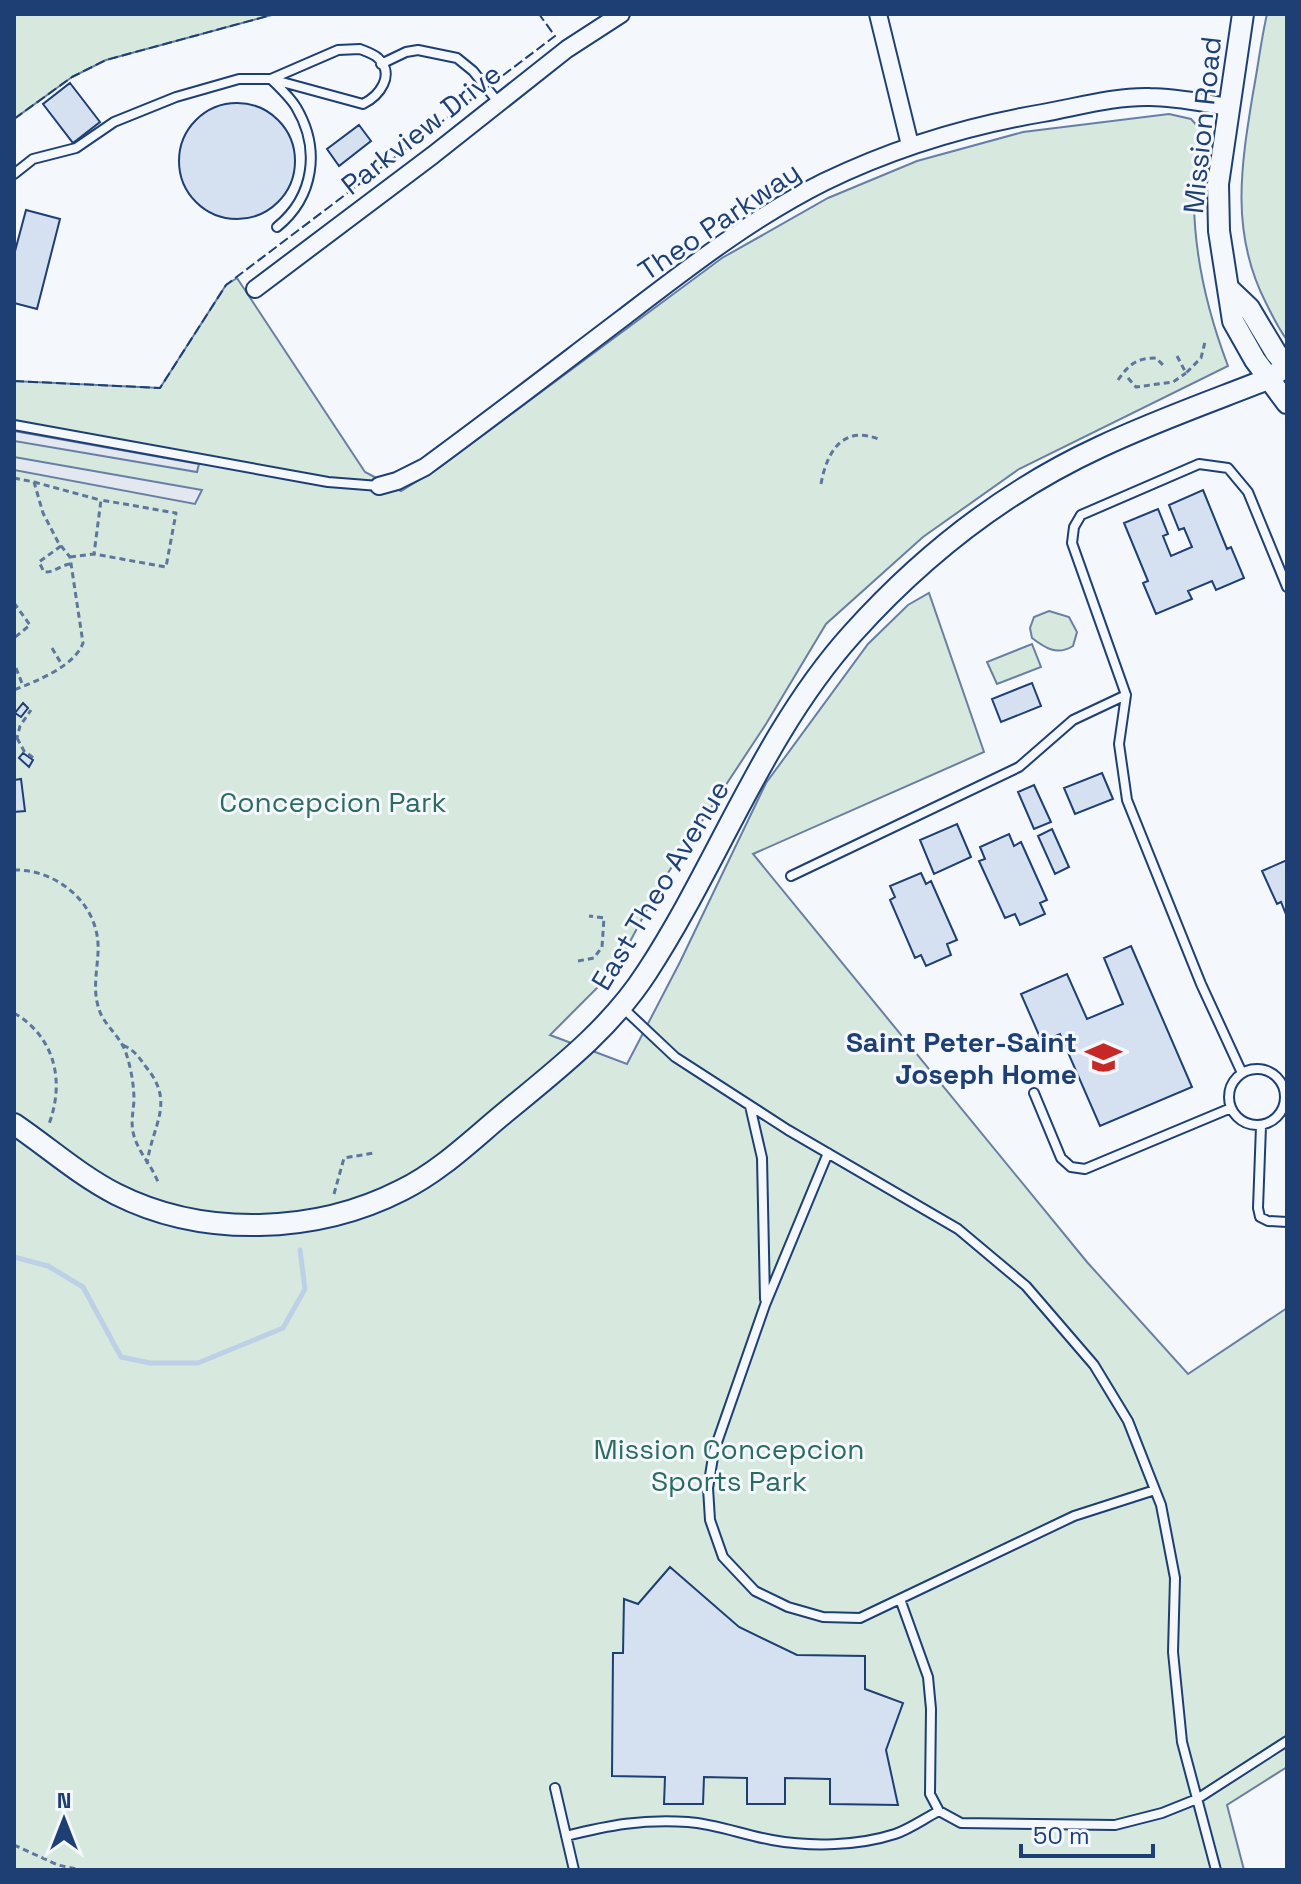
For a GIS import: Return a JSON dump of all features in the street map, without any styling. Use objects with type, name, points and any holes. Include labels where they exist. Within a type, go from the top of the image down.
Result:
[{"type":"street","name":"Parkview Drive","points":[[255,289],[567,49],[621,14]]},
{"type":"street","points":[[878,14],[910,145]]},
{"type":"street","name":"Mission Road","points":[[1243,14],[1218,184],[1219,231],[1233,321],[1268,379],[1287,403]]},
{"type":"street","name":"Theo Parkway","points":[[379,486],[425,467],[695,263],[760,218],[823,183],[910,145],[996,121],[1147,96],[1228,107]]},
{"type":"street","points":[[1229,289],[1249,308],[1287,366]]},
{"type":"street","name":"East Theo Avenue","points":[[14,1124],[90,1180],[120,1196],[199,1221],[249,1225],[303,1222],[353,1210],[404,1190],[449,1159],[559,1068],[623,1007],[680,916],[767,755],[806,693],[849,638],[936,550],[989,510],[1099,447],[1268,379],[1287,366]]},
{"type":"lane","points":[[14,174],[33,159],[76,148],[114,122],[176,97],[239,79],[271,79],[363,104],[377,97],[384,86],[385,71],[378,57],[360,49],[338,50],[271,79]]},
{"type":"lane","points":[[381,64],[418,50],[457,58],[473,71],[498,102]]},
{"type":"lane","points":[[271,79],[297,108],[311,149],[311,172],[305,193],[291,216],[277,227]]},
{"type":"lane","points":[[14,425],[328,482],[379,486]]},
{"type":"lane","points":[[1242,1073],[1201,984],[1127,800],[1119,744],[1126,695],[1072,543],[1074,527],[1081,515],[1199,464],[1228,468],[1248,492],[1287,587]]},
{"type":"lane","points":[[791,876],[1019,767],[1073,720],[1126,695]]},
{"type":"lane","points":[[623,1007],[675,1057],[828,1153],[958,1229],[1026,1286],[1094,1365],[1128,1421],[1161,1505],[1175,1578],[1173,1652],[1182,1742],[1216,1870]]},
{"type":"lane","points":[[1255,1068],[1283,1076],[1286,1103],[1281,1114],[1261,1126],[1248,1125],[1238,1118],[1231,1108],[1230,1089],[1242,1073],[1255,1068]]},
{"type":"lane","points":[[1034,1093],[1061,1158],[1071,1167],[1085,1169],[1231,1108]]},
{"type":"lane","points":[[750,1105],[762,1158],[765,1305]]},
{"type":"lane","points":[[1261,1126],[1260,1217],[1268,1221],[1287,1222]]},
{"type":"lane","points":[[828,1153],[765,1305],[714,1451],[708,1488],[710,1520],[723,1557],[755,1591],[788,1607],[823,1617],[860,1618],[1074,1516],[1155,1490]]},
{"type":"lane","points":[[900,1599],[928,1677],[931,1709],[930,1794],[939,1811],[961,1823],[1115,1825],[1162,1813],[1197,1799],[1287,1741]]},
{"type":"lane","points":[[555,1788],[574,1870]]},
{"type":"lane","points":[[566,1836],[622,1822],[651,1820],[692,1822],[775,1840],[817,1844],[856,1842],[896,1834],[939,1811]]},
{"type":"path","points":[[1128,378],[1136,387],[1173,382],[1201,358],[1205,342]]},
{"type":"path","points":[[1177,356],[1186,373]]},
{"type":"path","points":[[1118,380],[1134,361],[1156,358],[1163,365]]},
{"type":"path","points":[[821,484],[824,467],[837,443],[849,437],[868,434],[881,440]]},
{"type":"path","points":[[14,478],[101,500],[176,513],[166,567],[94,554],[70,557]]},
{"type":"path","points":[[14,690],[62,665],[80,652],[83,643],[70,557],[43,513],[34,482]]},
{"type":"path","points":[[94,554],[101,500]]},
{"type":"path","points":[[61,546],[43,557],[40,567],[44,572],[49,572],[60,565],[71,564]]},
{"type":"path","points":[[14,603],[30,625],[14,638]]},
{"type":"path","points":[[52,648],[62,665]]},
{"type":"path","points":[[16,668],[23,686]]},
{"type":"path","points":[[31,710],[15,738],[24,751],[35,759]]},
{"type":"path","points":[[14,870],[31,871],[53,878],[84,904],[97,935],[98,1007],[108,1028],[123,1045],[137,1054],[160,1088],[160,1117],[147,1164]]},
{"type":"path","points":[[578,961],[594,958],[602,947],[604,918],[589,916]]},
{"type":"path","points":[[14,1013],[29,1021],[39,1032],[54,1061],[57,1092],[49,1124]]},
{"type":"path","points":[[123,1045],[133,1093],[132,1128],[139,1150],[158,1182]]},
{"type":"path","points":[[334,1194],[344,1158],[374,1153]]},
{"type":"path","points":[[14,1845],[58,1865],[81,1870]]},
{"type":"green space","points":[[14,14],[275,14],[106,60],[72,77],[14,119]]},
{"type":"green space","points":[[1267,14],[1287,14],[1287,340],[1255,277],[1243,225],[1242,173]]},
{"type":"green space","points":[[1169,114],[1191,119],[1201,130],[1194,195],[1197,245],[1209,307],[1228,366],[1019,469],[923,537],[826,624],[766,724],[660,885],[615,970],[550,1035],[627,1064],[766,783],[868,644],[908,605],[929,593],[984,752],[753,854],[1087,1262],[1188,1374],[1287,1308],[1287,1767],[1227,1805],[1244,1870],[14,1870],[14,381],[160,388],[226,285],[237,278],[365,472],[401,491],[440,467],[722,258],[828,198],[917,161],[1023,132]]},
{"type":"green space","points":[[1049,611],[1069,617],[1077,632],[1073,646],[1056,650],[1046,648],[1032,638],[1030,628],[1034,617]]},
{"type":"green space","points":[[1032,644],[1041,667],[997,684],[987,662]]},
{"type":"shaded area","points":[[14,431],[199,464],[197,472],[14,441]]},
{"type":"shaded area","points":[[14,457],[202,490],[195,504],[14,470]]},
{"type":"building","points":[[70,83],[100,122],[73,143],[43,104]]},
{"type":"building","points":[[237,103],[259,107],[278,120],[291,139],[295,161],[291,183],[278,202],[259,215],[237,219],[215,215],[196,202],[183,183],[179,161],[183,139],[196,120],[215,107]]},
{"type":"building","points":[[359,125],[371,141],[339,166],[327,149]]},
{"type":"building","points":[[26,210],[60,219],[37,309],[14,303],[14,255]]},
{"type":"building","points":[[1203,490],[1227,549],[1231,547],[1244,578],[1216,590],[1212,581],[1188,591],[1192,599],[1156,614],[1143,583],[1148,581],[1124,523],[1158,509],[1168,534],[1163,536],[1171,556],[1192,547],[1184,528],[1179,530],[1169,505]]},
{"type":"building","points":[[1032,683],[1041,706],[1001,722],[992,699]]},
{"type":"building","points":[[23,703],[28,708],[21,717],[15,713]]},
{"type":"building","points":[[23,753],[33,760],[29,767],[19,758]]},
{"type":"building","points":[[1102,773],[1113,799],[1075,814],[1064,788]]},
{"type":"building","points":[[21,779],[25,811],[14,812],[14,780]]},
{"type":"building","points":[[1034,785],[1051,822],[1034,829],[1018,792]]},
{"type":"building","points":[[957,824],[971,857],[934,874],[920,840]]},
{"type":"building","points":[[1052,829],[1069,867],[1055,874],[1038,836]]},
{"type":"building","points":[[1009,834],[1014,846],[1021,842],[1047,900],[1040,903],[1045,914],[1020,925],[1015,914],[1005,918],[979,861],[985,859],[980,847]]},
{"type":"building","points":[[1287,860],[1287,917],[1281,902],[1277,904],[1262,871]]},
{"type":"building","points":[[921,873],[926,884],[931,881],[957,940],[947,944],[951,955],[926,966],[921,955],[915,958],[890,900],[895,897],[890,886]]},
{"type":"building","points":[[1131,946],[1192,1087],[1100,1126],[1060,1034],[1042,1042],[1021,994],[1067,974],[1087,1019],[1123,1004],[1104,958]]},
{"type":"building","points":[[670,1567],[739,1627],[797,1655],[865,1656],[865,1689],[903,1703],[886,1750],[898,1805],[830,1804],[830,1779],[785,1778],[785,1804],[747,1804],[747,1778],[704,1777],[703,1804],[664,1804],[665,1777],[612,1776],[613,1653],[623,1653],[624,1599],[638,1604]]},
{"type":"waterway","points":[[14,1257],[48,1266],[83,1287],[121,1357],[150,1363],[198,1363],[283,1328],[305,1289],[300,1250]]},
{"type":"fence","points":[[14,119],[72,77],[106,60],[275,14]]},
{"type":"fence","points":[[14,381],[160,388],[226,285],[555,36],[539,14]]},
{"type":"place","name":"Saint Peter-Saint Joseph Home","points":[[1103,1058]]},
{"type":"park label","name":"Concepcion Park","points":[[333,802]]},
{"type":"park label","name":"Mission Concepcion Sports Park","points":[[729,1465]]}]
